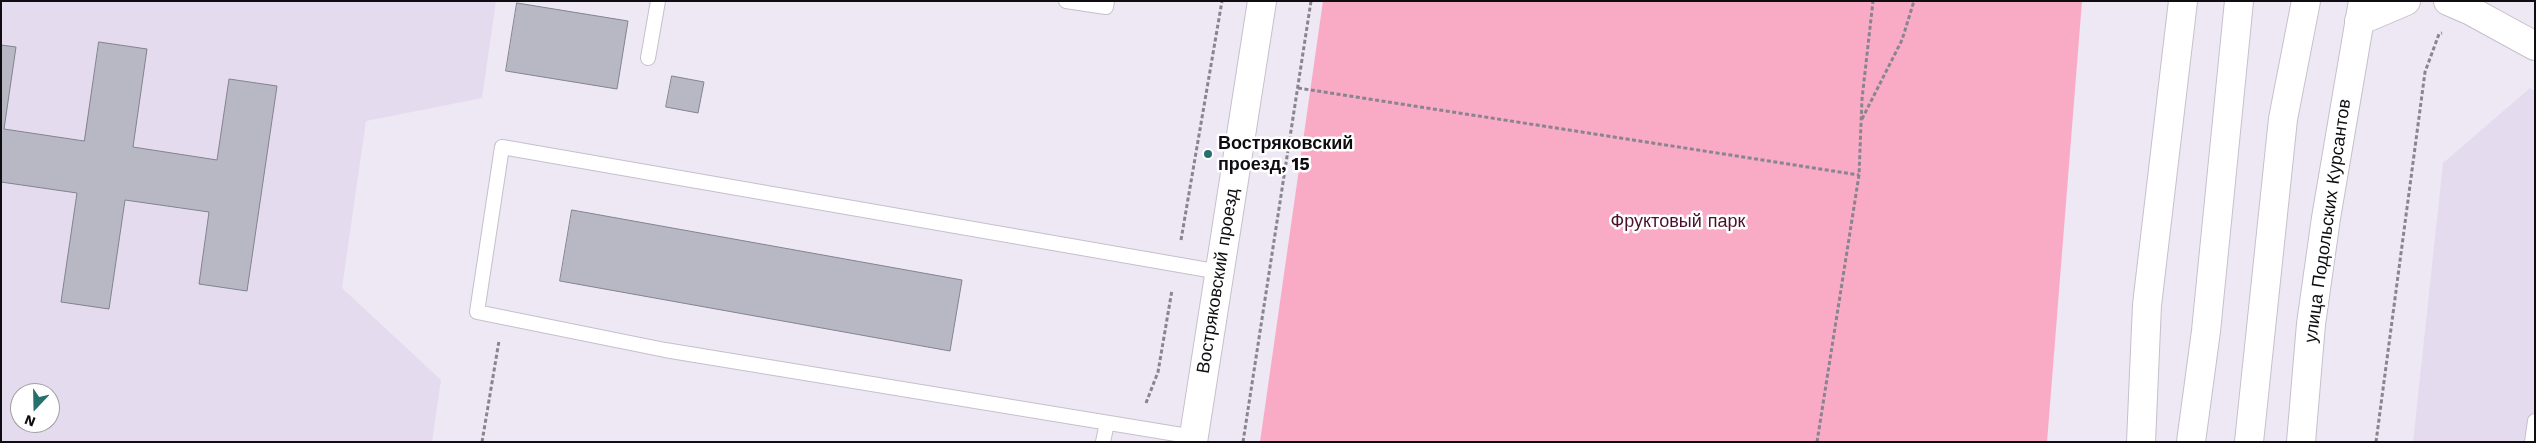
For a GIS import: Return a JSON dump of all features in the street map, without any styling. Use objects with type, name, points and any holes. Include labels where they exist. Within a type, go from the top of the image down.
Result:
[{"type":"main road","name":"Востряковский проезд","points":[[1194,439],[1262,1]]},
{"type":"main road","points":[[2141,442],[2147,305],[2183,1]]},
{"type":"main road","points":[[2191,442],[2206,331],[2239,1]]},
{"type":"main road","points":[[2249,442],[2283,119],[2306,1]]},
{"type":"main road","points":[[2361,11],[2406,1]]},
{"type":"main road","points":[[2448,1],[2466,8],[2535,46]]},
{"type":"main road","points":[[2490,1],[2535,41]]},
{"type":"main road","name":"улица Подольских Курсантов","points":[[2301,442],[2313,314],[2326,218],[2361,11]]},
{"type":"lane","points":[[648,58],[658,1]]},
{"type":"lane","points":[[1066,1],[1106,8],[1107,1]]},
{"type":"lane","points":[[1194,439],[665,350],[476,312],[502,147],[1220,272]]},
{"type":"lane","points":[[2532,442],[2535,420]]},
{"type":"lane","points":[[1103,442],[1107,423]]},
{"type":"path","points":[[1158,372],[1222,1]]},
{"type":"path","points":[[1243,442],[1311,1]]},
{"type":"path","points":[[1817,442],[1859,175],[1861,122],[1873,1]]},
{"type":"path","points":[[1861,122],[1902,40],[1914,1]]},
{"type":"path","points":[[2376,442],[2425,72],[2439,34],[2448,30]]},
{"type":"path","points":[[1298,88],[1859,175]]},
{"type":"path","points":[[482,442],[503,318]]},
{"type":"shaded area","points":[[1,1],[496,1],[482,98],[366,121],[342,288],[441,380],[432,442],[1,442]]},
{"type":"shaded area","points":[[2530,88],[2535,91],[2535,442],[2413,442],[2443,163]]},
{"type":"green space","name":"Фруктовый парк","points":[[1323,1],[2082,1],[2047,442],[1260,442]]},
{"type":"building","points":[[517,3],[628,21],[617,89],[506,71]]},
{"type":"building","points":[[99,42],[147,49],[133,147],[217,160],[229,79],[277,86],[247,291],[199,284],[209,212],[125,200],[109,309],[61,302],[77,193],[1,182],[1,45],[16,47],[4,129],[84,141]]},
{"type":"building","points":[[672,76],[704,82],[698,113],[666,107]]},
{"type":"building","points":[[572,210],[962,280],[950,351],[560,281]]},
{"type":"place","name":"Востряковский проезд, 15","points":[[1208,154]]}]
